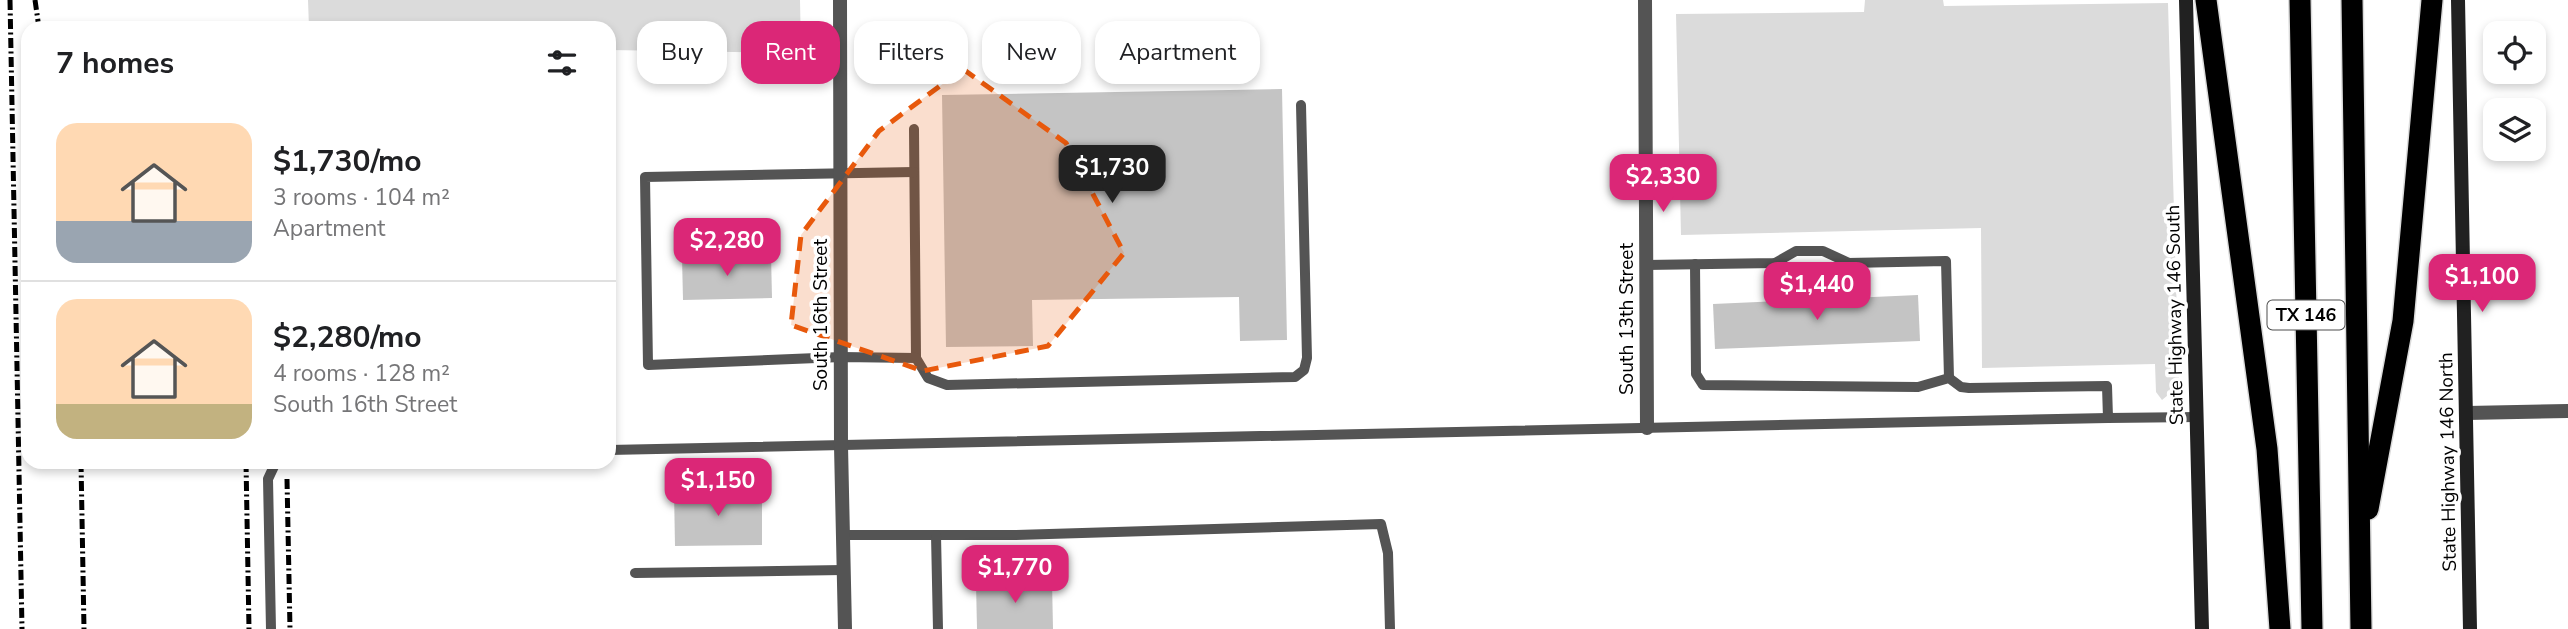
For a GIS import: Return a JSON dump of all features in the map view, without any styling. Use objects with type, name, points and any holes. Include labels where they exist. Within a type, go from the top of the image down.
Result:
[{"type":"highway","points":[[2206,0],[2267,449],[2280,629]]},
{"type":"highway","name":"TX 146","points":[[2300,0],[2312,629]]},
{"type":"highway","name":"TX 146","points":[[2351,0],[2361,629]]},
{"type":"highway","points":[[2359,556],[2403,321],[2432,0]]},
{"type":"main road","name":"State Highway 146 South","points":[[2186,0],[2202,629]]},
{"type":"main road","name":"State Highway 146 North","points":[[2458,0],[2470,629]]},
{"type":"street","name":"South 16th Street","points":[[840,0],[841,446],[845,629]]},
{"type":"street","name":"South 13th Street","points":[[1644,0],[1647,428]]},
{"type":"street","points":[[2466,413],[2568,411]]},
{"type":"lane","points":[[914,129],[916,358],[928,378],[947,385],[1295,377],[1304,370],[1307,358],[1301,105]]},
{"type":"lane","points":[[914,172],[645,177],[648,365],[841,357],[916,358]]},
{"type":"lane","points":[[1646,265],[1775,262],[1796,251],[1823,251],[1844,262],[1946,261],[1949,378]]},
{"type":"lane","points":[[1775,262],[1788,273],[1829,273],[1844,262]]},
{"type":"lane","points":[[1695,264],[1696,374],[1703,386],[1919,387],[1949,378]]},
{"type":"lane","points":[[1949,378],[1961,387],[1969,388],[2107,386],[2108,418]]},
{"type":"lane","points":[[616,450],[2197,418]]},
{"type":"lane","points":[[271,629],[268,479],[273,469]]},
{"type":"lane","points":[[843,535],[1381,524],[1388,553],[1390,629]]},
{"type":"lane","points":[[936,535],[939,629]]},
{"type":"lane","points":[[635,573],[843,570]]},
{"type":"highlighted area","points":[[963,69],[1066,143],[1124,253],[1048,346],[923,371],[791,325],[801,235],[879,131]]},
{"type":"shaded area","points":[[308,0],[800,0],[800,21],[741,21],[741,52],[727,52],[727,21],[637,21],[637,50],[616,50],[616,21],[309,21]]},
{"type":"shaded area","points":[[1865,0],[1943,0],[1944,6],[2168,3],[2179,386],[2162,400],[2156,392],[2155,364],[1982,368],[1981,228],[1681,235],[1676,14],[1864,12]]},
{"type":"building","points":[[1282,89],[1287,340],[1240,341],[1239,297],[1032,300],[1033,346],[946,347],[942,95]]},
{"type":"building","points":[[771,255],[772,298],[683,300],[682,257]]},
{"type":"building","points":[[1918,295],[1920,341],[1715,349],[1713,304]]},
{"type":"building","points":[[762,490],[762,545],[675,546],[674,491]]},
{"type":"building","points":[[1052,581],[1053,629],[977,629],[976,583]]},
{"type":"railway","points":[[10,0],[22,629]]},
{"type":"railway","points":[[35,0],[38,21]]},
{"type":"railway","points":[[81,469],[84,629]]},
{"type":"railway","points":[[246,469],[249,629]]},
{"type":"railway","points":[[287,479],[290,629]]}]
